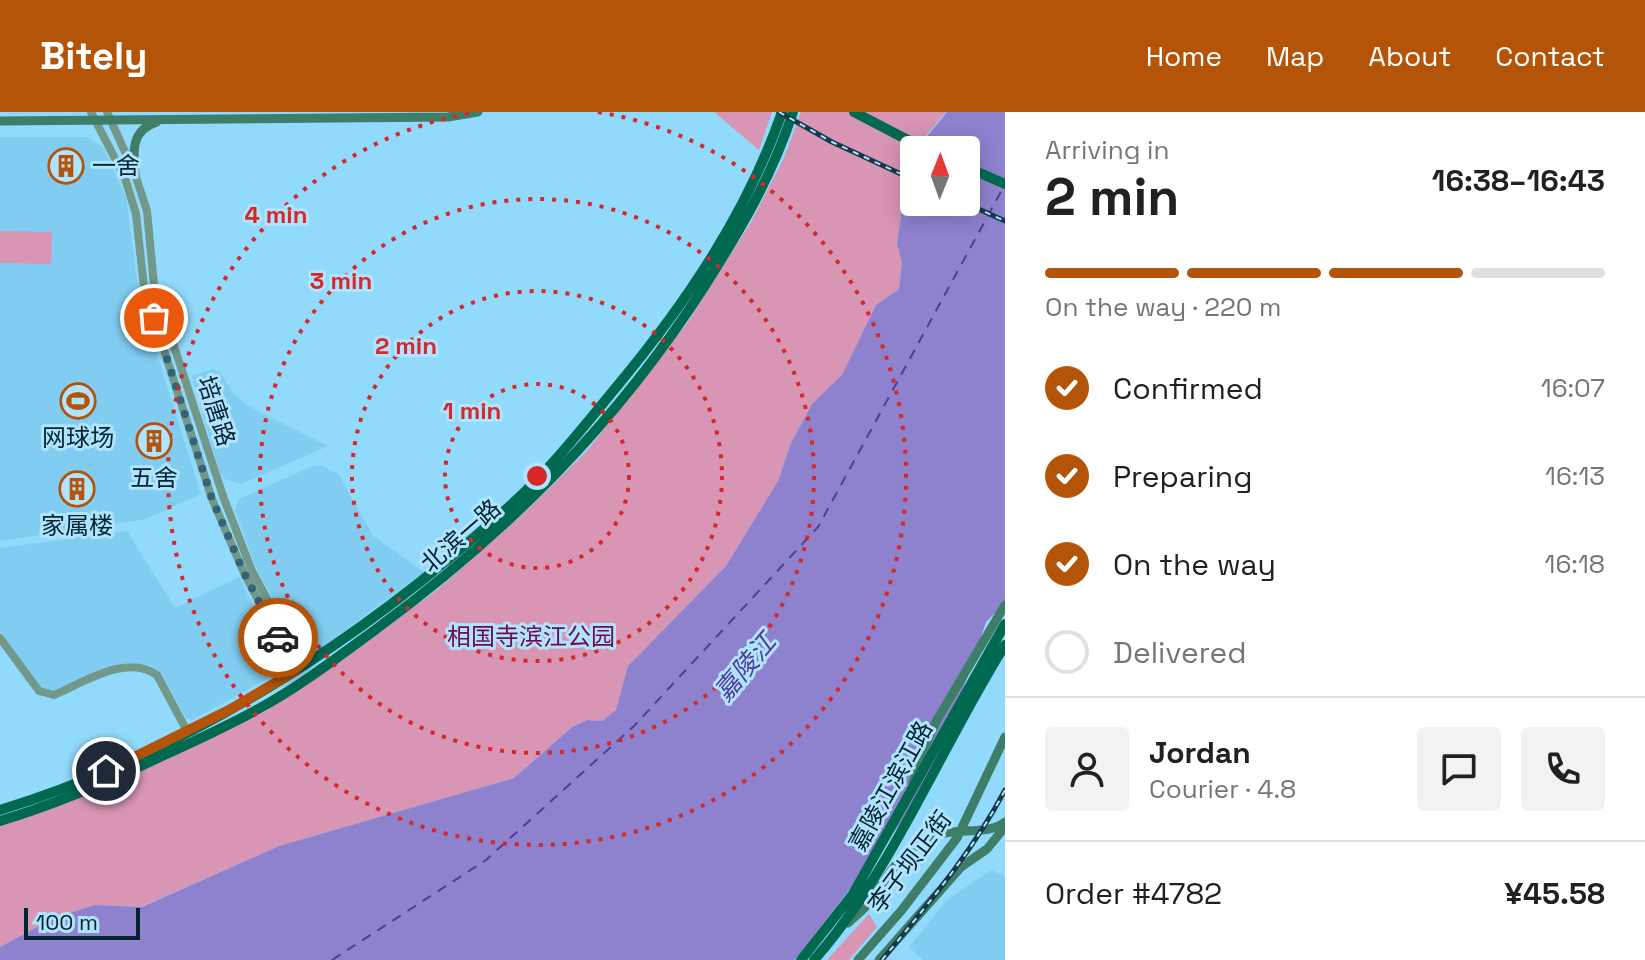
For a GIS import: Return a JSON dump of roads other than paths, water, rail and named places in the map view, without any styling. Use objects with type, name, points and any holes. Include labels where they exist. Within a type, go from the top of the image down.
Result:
[{"type":"main road","points":[[0,121],[93,116],[176,119],[448,117],[478,112]]},
{"type":"main road","name":"北滨一路","points":[[0,810],[64,789],[128,761],[299,669],[448,558],[515,500],[567,445],[672,318],[737,213],[768,150],[782,112]]},
{"type":"main road","name":"北滨一路","points":[[0,821],[106,783],[261,708],[344,653],[436,585],[520,511],[580,450],[683,320],[747,219],[779,156],[793,112]]},
{"type":"main road","points":[[854,112],[900,136]]},
{"type":"main road","points":[[135,174],[133,145],[140,131],[154,123],[176,119]]},
{"type":"main road","points":[[980,173],[1005,184]]},
{"type":"main road","points":[[910,794],[921,754],[937,720],[1005,605]]},
{"type":"main road","name":"嘉陵江滨江路","points":[[801,960],[853,894],[1005,624]]},
{"type":"main road","name":"嘉陵江滨江路","points":[[817,956],[858,900],[902,829],[1005,645]]},
{"type":"main road","name":"李子坝正街","points":[[860,958],[957,838],[1005,737]]},
{"type":"main road","points":[[817,956],[866,906],[903,855],[917,845],[953,830],[993,830],[1005,824]]},
{"type":"main road","name":"李子坝正街","points":[[879,960],[961,867],[987,849],[1005,824]]},
{"type":"street","name":"培唐路","points":[[93,116],[136,214],[144,288],[212,499],[244,573],[299,669]]},
{"type":"street","name":"培唐路","points":[[108,116],[135,174],[147,211],[154,285],[224,499],[252,571],[299,669]]},
{"type":"street","points":[[0,638],[39,691],[45,694],[54,695],[115,670],[133,667],[151,671],[157,675],[187,731]]},
{"type":"water","name":"嘉陵江","points":[[947,112],[1005,112],[1005,603],[986,622],[931,784],[795,960],[0,960],[0,947],[54,918],[95,905],[142,907],[279,846],[514,778],[572,727],[587,720],[602,721],[616,710],[628,666],[726,566],[778,481],[791,443],[812,404],[842,375],[876,305],[899,289],[902,262],[897,244],[901,216],[980,216],[980,136],[927,136]]},
{"type":"railway","points":[[779,112],[832,142],[900,174]]},
{"type":"railway","points":[[980,210],[1005,221]]},
{"type":"railway","points":[[882,960],[963,857],[1005,790]]},
{"type":"place","name":"一舍","points":[[66,166]]},
{"type":"place","name":"网球场","points":[[78,401]]},
{"type":"place","name":"五舍","points":[[154,441]]},
{"type":"place","name":"家属楼","points":[[77,489]]},
{"type":"park label","name":"相国寺滨江公园","points":[[531,637]]}]
